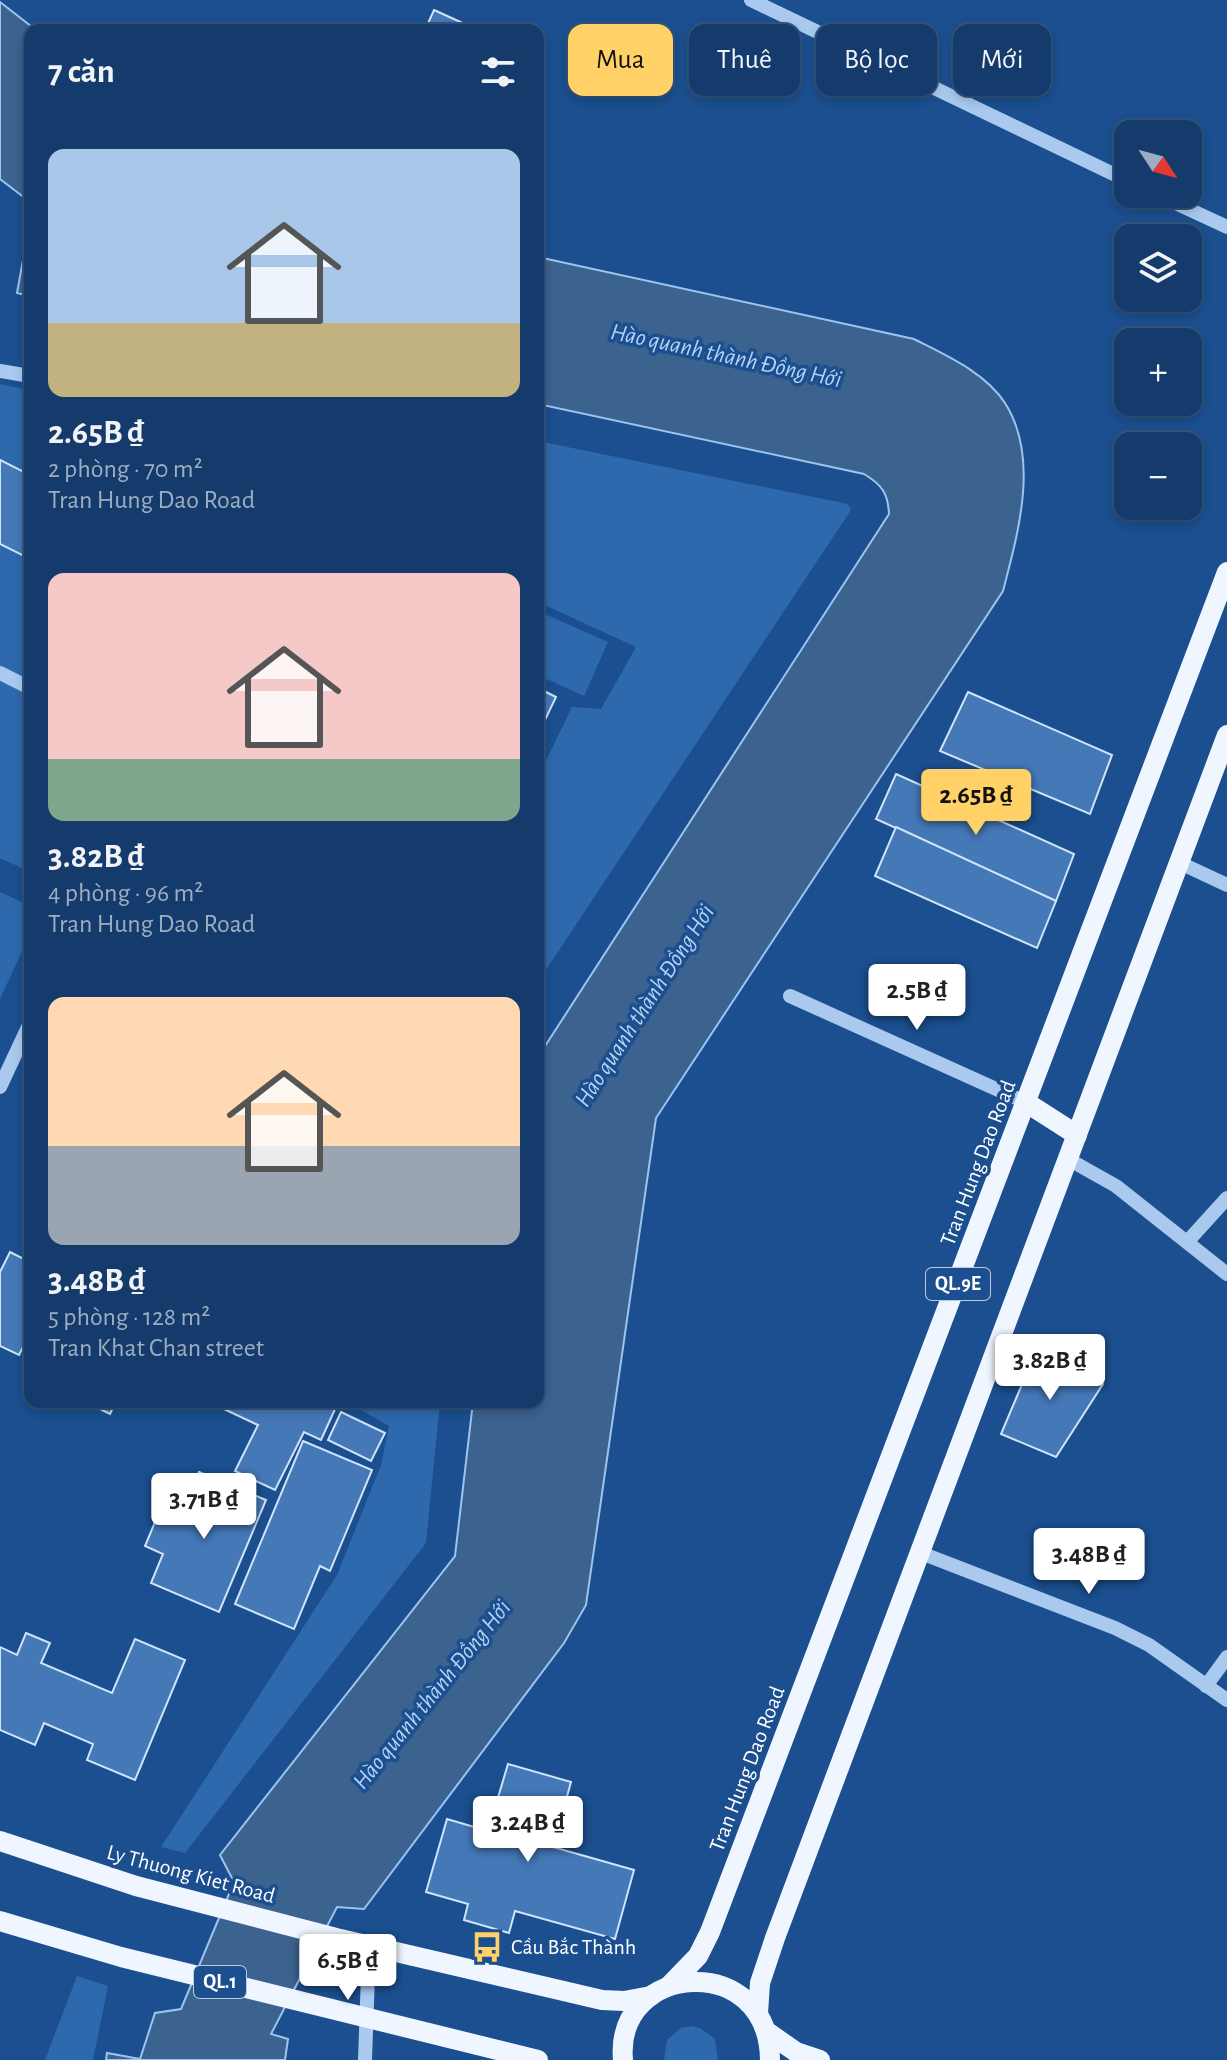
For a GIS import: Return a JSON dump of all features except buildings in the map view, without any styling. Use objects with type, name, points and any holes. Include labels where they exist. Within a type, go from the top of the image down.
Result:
[{"type":"main road","name":"Tran Hung Dao Road","points":[[670,1985],[698,1956],[710,1932],[1227,572]]},
{"type":"main road","name":"QL.9E","points":[[762,2022],[760,1983],[775,1938],[1227,735]]},
{"type":"main road","points":[[1027,1103],[1077,1135]]},
{"type":"main road","name":"Ly Thuong Kiet Road","points":[[0,1841],[136,1886],[369,1946],[602,2000],[624,2001],[651,1996]]},
{"type":"main road","name":"QL.1","points":[[0,1921],[121,1957],[538,2060]]},
{"type":"main road","points":[[623,2060],[626,2030],[636,2011],[651,1996],[670,1985],[698,1980],[723,1985],[745,1997],[762,2022],[796,2052],[820,2060]]},
{"type":"main road","points":[[762,2022],[770,2060]]},
{"type":"street","points":[[751,0],[1114,174]]},
{"type":"street","points":[[1186,208],[1227,227]]},
{"type":"street","points":[[0,371],[24,375]]},
{"type":"street","points":[[0,673],[24,685]]},
{"type":"street","points":[[1180,863],[1227,885]]},
{"type":"street","points":[[790,996],[1027,1103]]},
{"type":"street","points":[[0,1087],[24,1036]]},
{"type":"street","points":[[1068,1159],[1116,1186],[1227,1274]]},
{"type":"street","points":[[1188,1241],[1227,1198]]},
{"type":"street","points":[[921,1553],[1115,1628],[1149,1645],[1227,1700]]},
{"type":"street","points":[[1206,1686],[1227,1657]]},
{"type":"street","points":[[365,2060],[369,1946]]},
{"type":"shaded area","points":[[0,384],[24,389],[24,869],[0,858]]},
{"type":"shaded area","points":[[544,442],[848,504],[851,510],[544,973],[544,765],[572,707],[601,709],[636,647],[544,605]]},
{"type":"shaded area","points":[[544,614],[608,642],[584,696],[544,678]]},
{"type":"shaded area","points":[[0,892],[24,903],[24,947],[0,999]]},
{"type":"shaded area","points":[[358,1408],[439,1408],[426,1543],[185,1853],[161,1847],[337,1575],[381,1465],[389,1426]]},
{"type":"shaded area","points":[[77,1976],[108,1986],[93,2060],[45,2060]]},
{"type":"shaded area","points":[[681,2028],[700,2028],[715,2039],[718,2060],[664,2060],[667,2040]]},
{"type":"water","points":[[0,2],[28,24],[24,24],[24,197],[0,179]]},
{"type":"water","points":[[24,254],[24,295],[17,293]]},
{"type":"water","name":"Hào quanh thành Đồng Hới","points":[[544,258],[914,339],[964,365],[997,392],[1016,424],[1024,471],[1015,545],[1003,591],[656,1118],[586,1605],[564,1643],[364,1909],[337,1907],[271,2034],[288,2039],[285,2060],[106,2060],[107,2053],[140,2059],[155,2013],[181,2009],[234,1882],[220,1855],[455,1556],[472,1408],[544,1408],[544,1048],[889,514],[883,490],[864,474],[544,405]]},
{"type":"place","name":"Cầu Bắc Thành","points":[[487,1947]]}]
